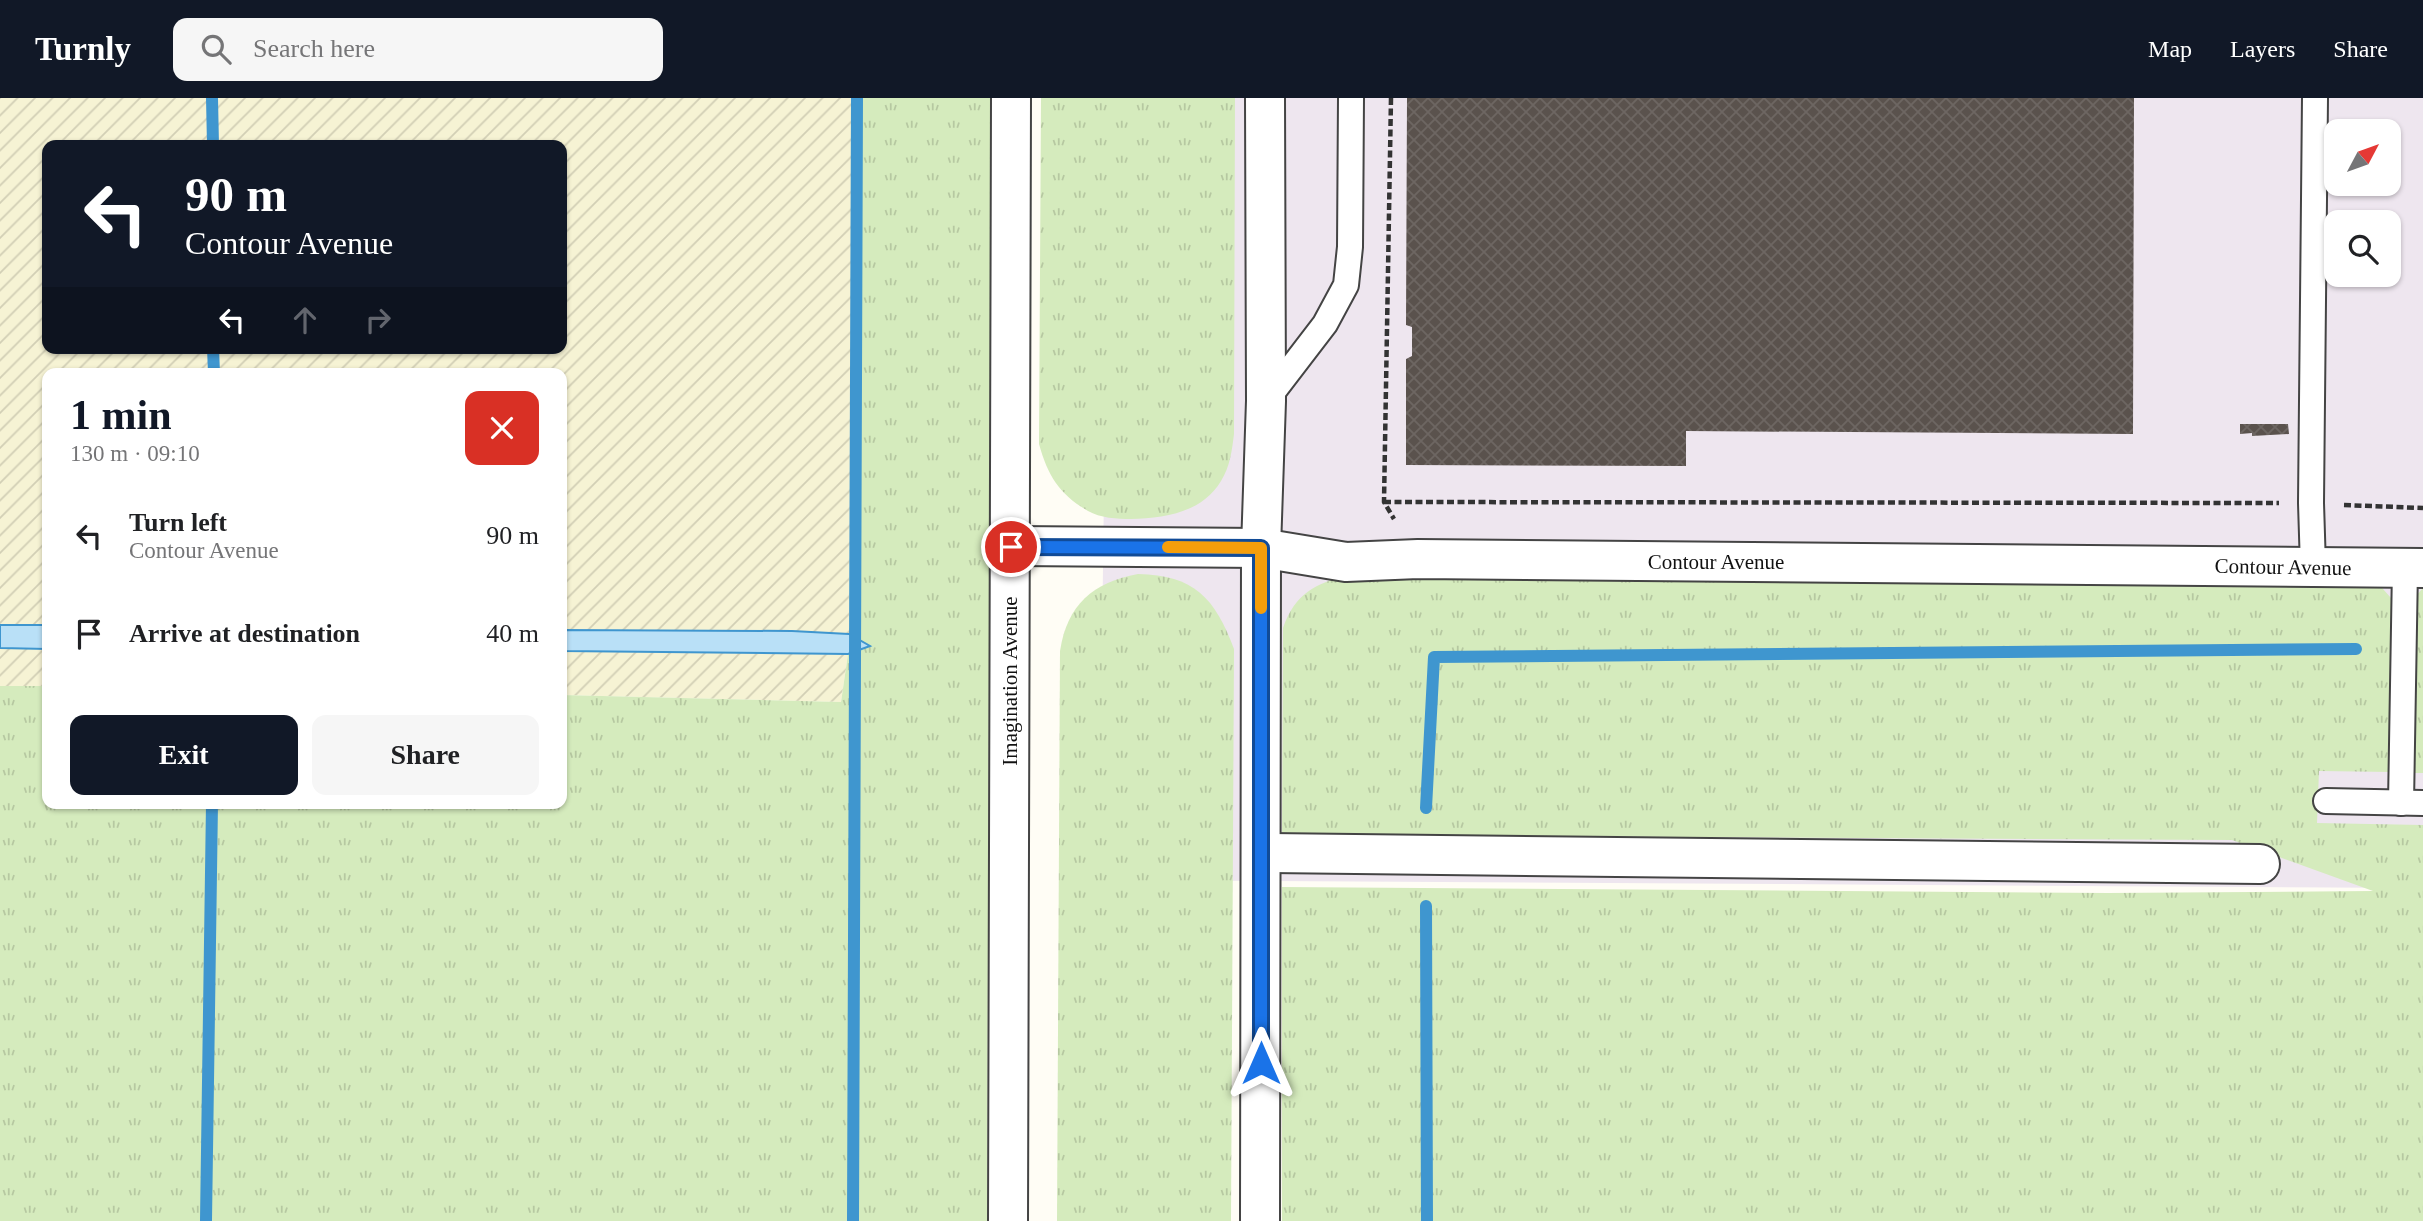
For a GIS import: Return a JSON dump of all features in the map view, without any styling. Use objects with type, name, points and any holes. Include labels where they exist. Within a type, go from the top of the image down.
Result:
[{"type":"street","name":"Imagination Avenue","points":[[1008,1221],[1011,98]]},
{"type":"street","points":[[1260,1221],[1261,548],[1266,401],[1265,98]]},
{"type":"street","name":"Contour Avenue","points":[[1011,547],[1261,548],[1346,562],[1418,559],[2414,568]]},
{"type":"street","points":[[1262,853],[2260,864]]},
{"type":"lane","points":[[1266,401],[1325,324],[1346,285],[1350,247],[1351,98]]},
{"type":"lane","points":[[2314,567],[2311,503],[2315,98]]},
{"type":"lane","points":[[2326,801],[2412,803],[2414,568]]},
{"type":"path","points":[[1391,98],[1384,502],[1418,559]]},
{"type":"path","points":[[1384,502],[2311,503],[2423,508]]},
{"type":"shaded area","points":[[0,98],[855,98],[849,634],[792,631],[567,630],[567,368],[42,368],[42,625],[0,625]]},
{"type":"shaded area","points":[[1109,98],[2423,98],[2423,888],[1099,880]]},
{"type":"shaded area","points":[[0,648],[42,649],[42,686],[0,686]]},
{"type":"shaded area","points":[[567,651],[848,654],[841,702],[567,695]]},
{"type":"green space","points":[[855,98],[991,98],[987,1221],[0,1221],[0,686],[42,686],[42,809],[567,809],[567,695],[841,702],[848,654],[869,646],[849,634]]},
{"type":"green space","points":[[1041,98],[1235,98],[1234,434],[1229,464],[1221,481],[1204,500],[1181,512],[1131,519],[1109,518],[1093,513],[1078,505],[1062,491],[1042,455],[1039,444]]},
{"type":"green space","points":[[1138,574],[1174,579],[1200,593],[1219,616],[1234,649],[1231,1221],[1057,1221],[1060,651],[1069,621],[1085,598],[1108,583]]},
{"type":"green space","points":[[1347,574],[2375,580],[2391,598],[2391,772],[2319,771],[2317,823],[2423,825],[2423,1221],[1282,1221],[1282,887],[2108,893],[2373,891],[2232,840],[1282,835],[1283,628],[1300,598],[1325,582]]},
{"type":"green space","points":[[2423,588],[2423,773],[2415,773],[2414,598]]},
{"type":"water","points":[[0,625],[42,625],[42,649],[0,648]]},
{"type":"water","points":[[567,630],[792,631],[849,634],[870,646],[848,654],[567,651]]},
{"type":"building","points":[[1407,98],[2134,98],[2133,434],[1686,431],[1686,466],[1406,465],[1406,359],[1412,356],[1412,327],[1406,325]]},
{"type":"building","points":[[2240,424],[2288,424],[2289,434],[2240,434]]},
{"type":"waterway","points":[[212,98],[213,140]]},
{"type":"waterway","points":[[853,1221],[857,98]]},
{"type":"waterway","points":[[213,354],[214,368]]},
{"type":"waterway","points":[[1426,808],[1434,657],[2356,649]]},
{"type":"waterway","points":[[206,1221],[212,809]]},
{"type":"waterway","points":[[1426,906],[1427,1221]]},
{"type":"slow traffic","points":[[1168,547],[1261,548],[1261,608]]},
{"type":"route","points":[[1011,547],[1261,548],[1261,1063]]}]
